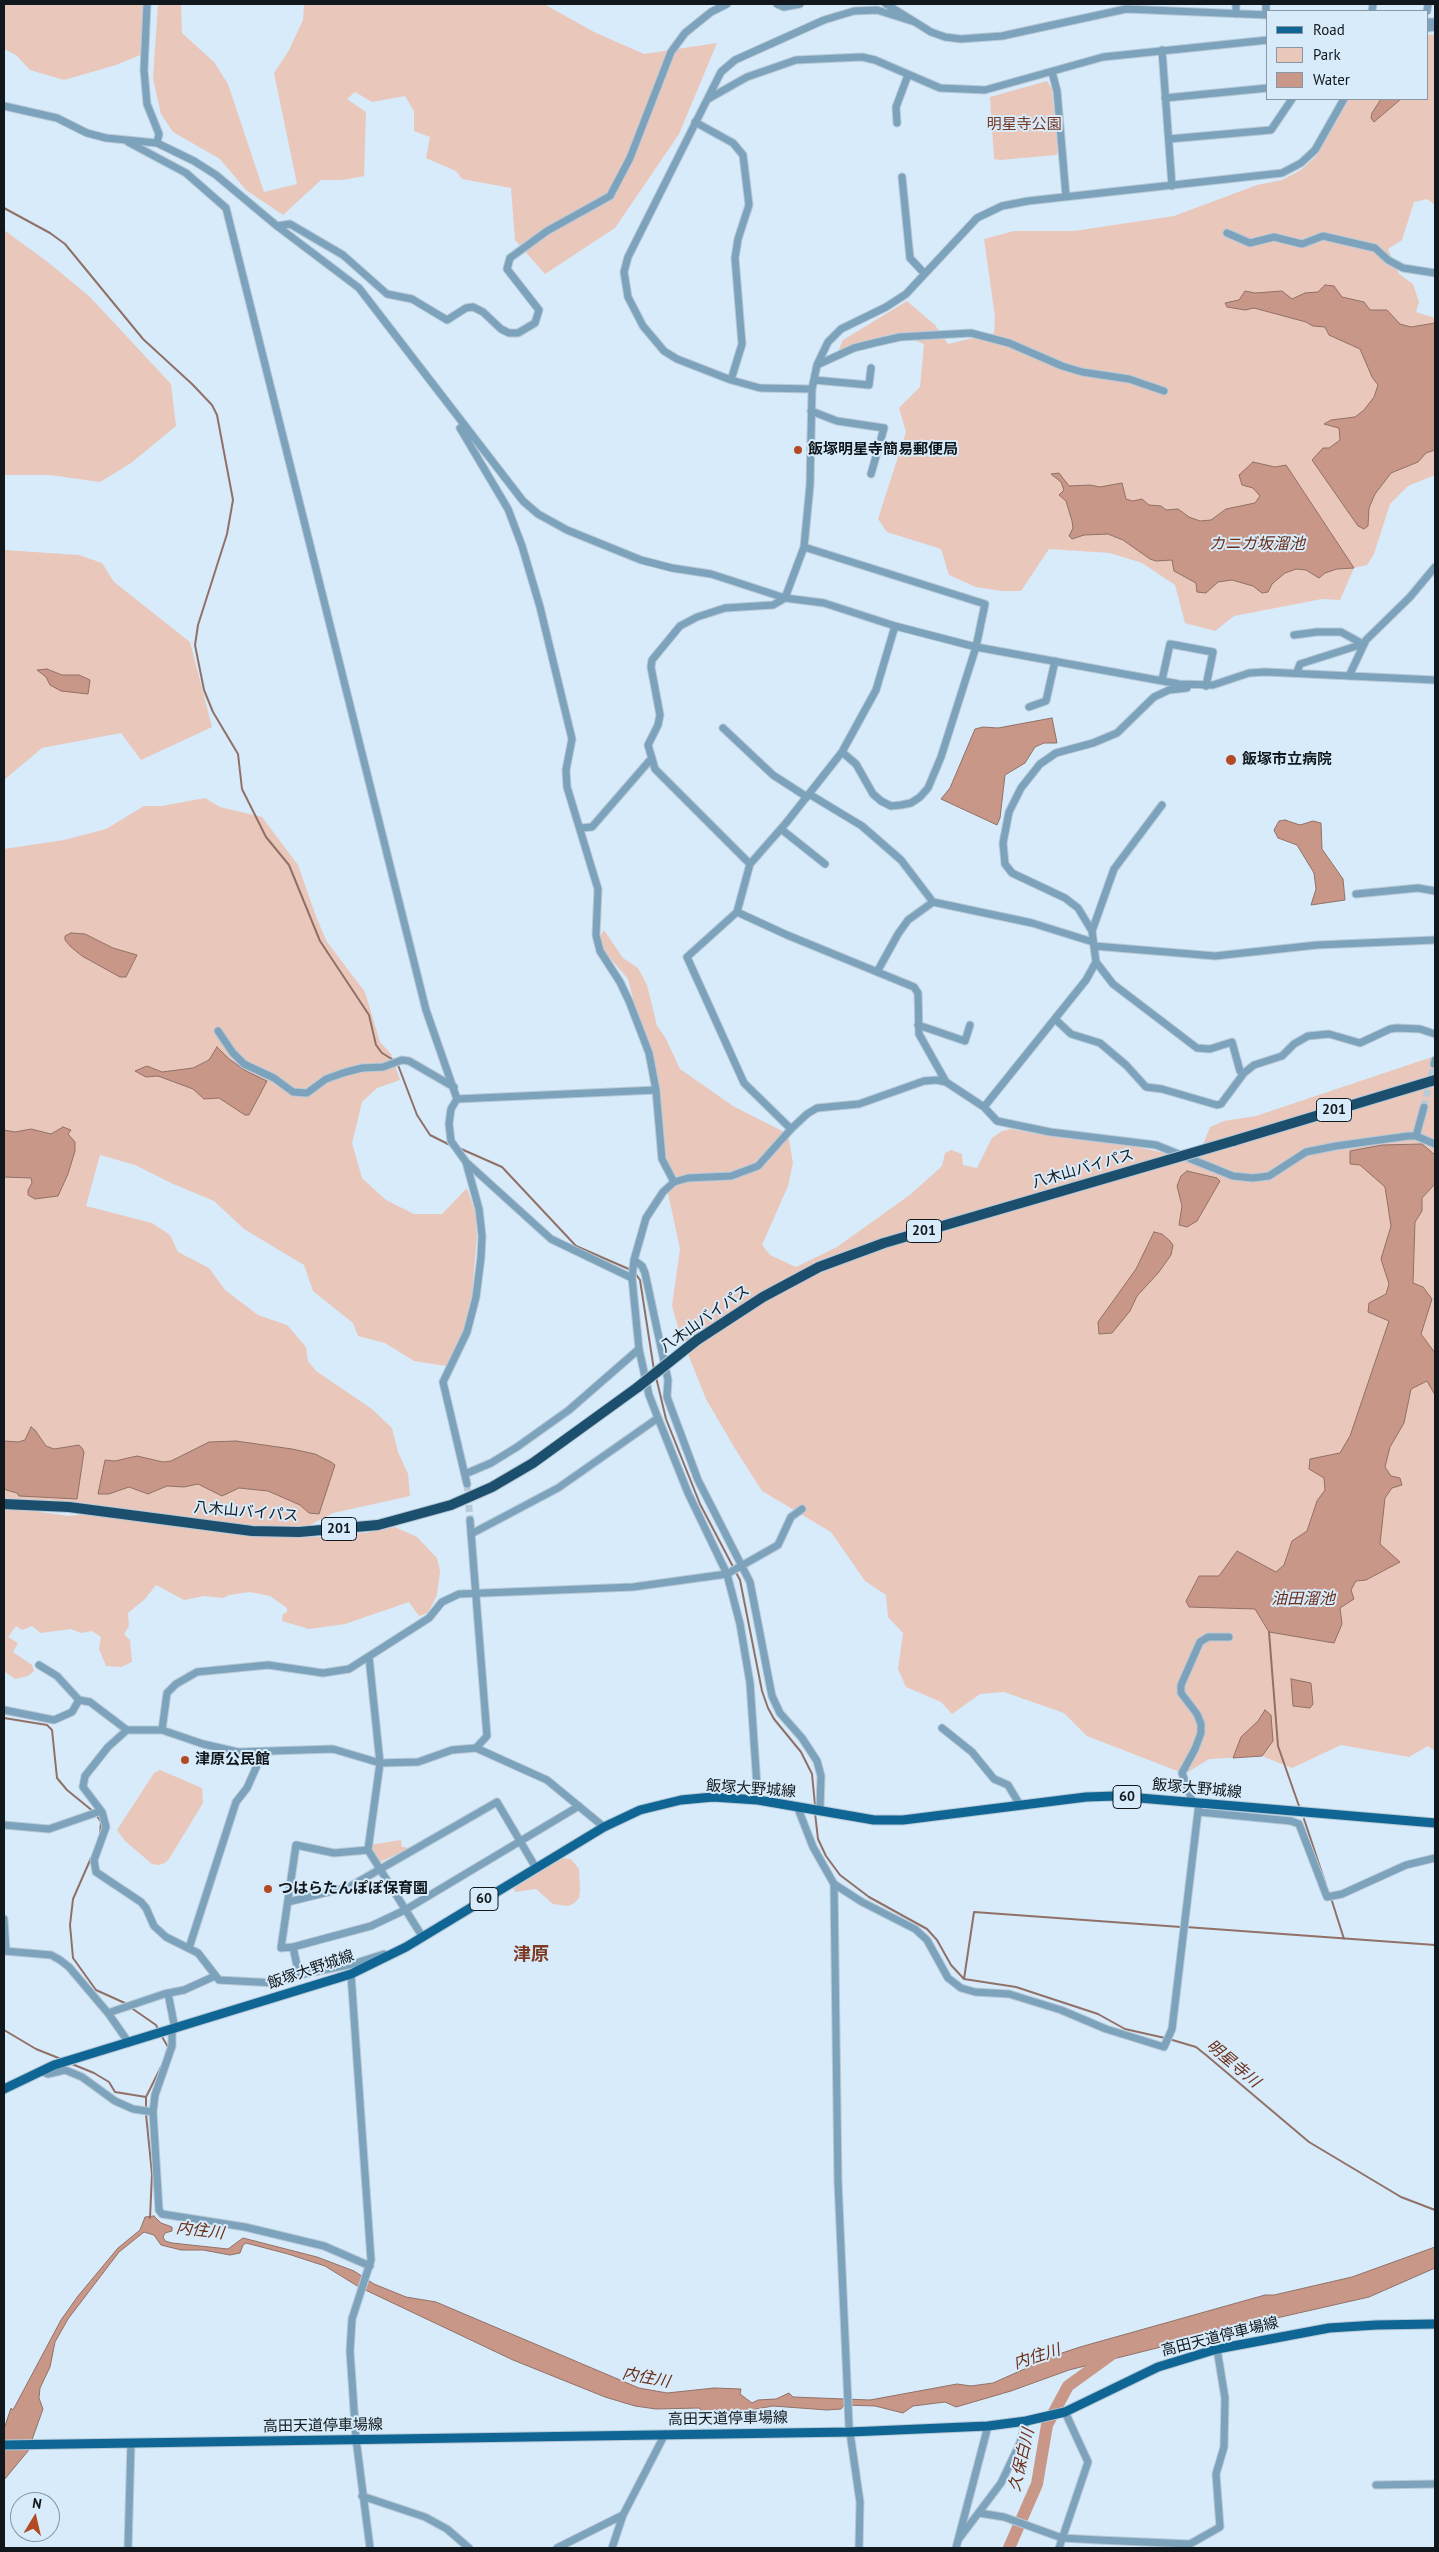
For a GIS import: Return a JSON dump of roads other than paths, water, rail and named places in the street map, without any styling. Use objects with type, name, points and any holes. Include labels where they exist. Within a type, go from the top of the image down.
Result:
[{"type":"highway","name":"八木山バイパス","points":[[4,1504],[69,1507],[252,1531],[299,1532],[378,1525],[451,1505],[492,1487],[533,1462],[638,1387],[697,1340],[763,1297],[819,1267],[884,1243],[1435,1080]]},
{"type":"main road","name":"飯塚大野城線","points":[[4,2089],[54,2065],[167,2032],[351,1974],[406,1947],[604,1827],[640,1810],[681,1800],[713,1797],[758,1800],[820,1809],[874,1820],[903,1820],[1094,1797],[1435,1824]]},
{"type":"main road","name":"高田天道停車場線","points":[[4,2445],[665,2434],[988,2426],[1026,2422],[1064,2412],[1158,2367],[1217,2350],[1329,2328],[1435,2324]]},
{"type":"street","points":[[147,4],[144,70],[147,104],[159,134],[157,143]]},
{"type":"street","points":[[277,226],[290,224],[301,229],[343,255],[387,294],[412,298],[447,320],[466,308],[473,307],[483,312],[501,329],[509,333],[518,333],[535,323],[539,310],[508,269],[510,258],[547,231],[610,196],[630,158],[671,52],[685,32],[711,12],[727,4]]},
{"type":"street","points":[[777,4],[784,7],[800,4]]},
{"type":"street","points":[[886,4],[915,22],[945,37],[982,39],[1126,9],[1266,15]]},
{"type":"street","points":[[1236,4],[1236,14]]},
{"type":"street","points":[[812,390],[760,388],[731,380],[677,359],[664,351],[643,326],[628,297],[624,272],[628,257],[721,72],[735,60],[824,20],[854,10],[877,10],[915,22]]},
{"type":"street","points":[[706,100],[726,86],[796,60],[862,57],[875,60],[940,88],[985,90],[1103,56],[1266,40]]},
{"type":"street","points":[[1162,50],[1172,186]]},
{"type":"street","points":[[1052,72],[1057,91],[1066,196]]},
{"type":"street","points":[[897,123],[896,107],[908,75]]},
{"type":"street","points":[[1165,98],[1266,88]]},
{"type":"street","points":[[1169,139],[1271,130],[1291,100]]},
{"type":"street","points":[[750,864],[655,770],[648,745],[660,715],[651,668],[652,660],[660,647],[680,626],[697,617],[725,608],[773,605],[785,598],[804,548],[810,485],[812,390],[817,365],[828,342],[841,329],[886,307],[906,294],[924,272],[976,218],[1002,206],[1066,196],[1282,173],[1301,163],[1315,150],[1343,100]]},
{"type":"street","points":[[4,106],[57,118],[87,133],[106,138],[157,143],[194,161],[216,175],[277,226],[359,288],[450,410],[523,501],[538,514],[567,530],[641,560],[672,568],[712,574],[785,598],[824,603],[895,626],[976,647],[1197,686]]},
{"type":"street","points":[[695,122],[733,143],[742,154],[749,205],[738,239],[735,258],[742,344],[731,380]]},
{"type":"street","points":[[124,140],[186,174],[226,208],[424,1001],[457,1099],[451,1109],[449,1124],[451,1141],[466,1162],[551,1239],[632,1278]]},
{"type":"street","points":[[902,177],[910,258],[924,272]]},
{"type":"street","points":[[1227,233],[1250,244],[1274,237],[1302,244],[1323,236],[1375,248],[1388,260],[1403,268],[1435,273]]},
{"type":"street","points":[[817,365],[854,348],[891,339],[971,333],[1009,343],[1062,366],[1082,372],[1129,379],[1164,391]]},
{"type":"street","points":[[814,380],[869,385],[871,368]]},
{"type":"street","points":[[450,410],[508,509],[522,546],[563,697],[572,739],[566,770],[567,787],[598,889],[596,935],[600,951],[620,982],[629,1001],[649,1054],[656,1090],[662,1159],[674,1182]]},
{"type":"street","points":[[811,412],[837,421],[884,428],[871,474]]},
{"type":"street","points":[[804,548],[985,604],[976,647],[941,757],[928,788],[911,804],[891,806],[873,794],[856,764],[842,752]]},
{"type":"street","points":[[1349,676],[1363,644],[1435,567]]},
{"type":"street","points":[[791,1129],[744,1083],[687,957],[737,912],[750,864],[808,796],[842,752],[876,690],[895,626]]},
{"type":"street","points":[[1294,635],[1317,632],[1341,632],[1363,644]]},
{"type":"street","points":[[1162,680],[1170,644],[1213,652],[1206,686]]},
{"type":"street","points":[[1297,672],[1300,664],[1363,644]]},
{"type":"street","points":[[1029,707],[1046,701],[1055,660]]},
{"type":"street","points":[[1092,931],[1078,908],[1065,898],[1012,873],[1003,854],[1009,812],[1021,788],[1040,764],[1056,753],[1093,743],[1117,733],[1154,697],[1169,690],[1206,686],[1249,674],[1297,672],[1435,680]]},
{"type":"street","points":[[723,728],[773,775],[862,826],[902,860],[934,902],[1032,923],[1093,944],[1214,956],[1316,945],[1435,940]]},
{"type":"street","points":[[581,828],[592,827],[651,759]]},
{"type":"street","points":[[1162,805],[1114,869],[1092,931],[1096,962],[1113,984],[1197,1048],[1210,1049],[1232,1042],[1240,1071],[1243,1074]]},
{"type":"street","points":[[780,829],[825,864]]},
{"type":"street","points":[[1356,894],[1418,888],[1435,891]]},
{"type":"street","points":[[878,972],[898,934],[908,920],[934,902]]},
{"type":"street","points":[[737,912],[787,936],[914,987],[918,994],[918,1025],[927,1051],[946,1082],[984,1107],[997,1121],[1081,1137],[1156,1145],[1233,1176],[1253,1178],[1268,1176],[1306,1152],[1416,1136],[1435,1144]]},
{"type":"street","points":[[984,1107],[1086,980],[1096,962]]},
{"type":"street","points":[[1055,1019],[1071,1034],[1100,1043],[1126,1065],[1146,1087],[1162,1089],[1217,1105],[1221,1104],[1243,1074],[1254,1065],[1282,1056],[1294,1044],[1308,1036],[1329,1034],[1360,1043],[1390,1029],[1398,1028],[1420,1029],[1435,1034]]},
{"type":"street","points":[[918,1025],[965,1040],[970,1025]]},
{"type":"street","points":[[218,1031],[233,1053],[244,1064],[274,1078],[293,1092],[307,1093],[326,1079],[346,1072],[362,1068],[383,1068],[402,1060],[409,1061],[454,1087]]},
{"type":"street","points":[[758,1800],[750,1683],[740,1624],[727,1574],[688,1493],[658,1418],[649,1395],[639,1350],[632,1278],[641,1232],[655,1201],[674,1182],[747,1172],[758,1166],[791,1129],[807,1114],[817,1108],[859,1104],[924,1081],[946,1082]]},
{"type":"street","points":[[457,1099],[656,1090]]},
{"type":"street","points":[[1416,1136],[1424,1107]]},
{"type":"street","points":[[466,1162],[479,1209],[482,1236],[480,1257],[476,1297],[466,1332],[444,1382],[467,1484]]},
{"type":"street","points":[[634,1260],[642,1266],[645,1273],[668,1380],[666,1397],[698,1480],[750,1582],[772,1696],[780,1713],[802,1738],[817,1761],[821,1776],[820,1809]]},
{"type":"street","points":[[465,1474],[500,1457],[562,1415],[639,1350]]},
{"type":"street","points":[[471,1534],[558,1488],[658,1418]]},
{"type":"street","points":[[162,1730],[168,1693],[176,1684],[197,1672],[268,1665],[323,1673],[349,1669],[429,1618],[448,1599],[476,1592],[633,1587],[727,1574],[778,1545],[791,1517],[802,1509]]},
{"type":"street","points":[[470,1520],[487,1736],[476,1748]]},
{"type":"street","points":[[801,1806],[813,1847],[834,1884],[862,1902],[915,1928],[927,1940],[948,1978],[961,1988],[975,1992],[1009,1994],[1061,2010],[1106,2030],[1164,2047],[1172,2029],[1197,1806],[1182,1773],[1201,1733],[1201,1724],[1197,1714],[1181,1693],[1181,1685],[1200,1642],[1208,1637],[1228,1637]]},
{"type":"street","points":[[369,1657],[380,1763],[368,1850],[422,1936]]},
{"type":"street","points":[[39,1665],[57,1676],[79,1700],[90,1702],[127,1730],[162,1730],[203,1744],[238,1752],[334,1750],[380,1763],[418,1762],[452,1750],[476,1748],[547,1780],[604,1827]]},
{"type":"street","points":[[4,1710],[54,1720],[72,1712],[79,1700]]},
{"type":"street","points":[[942,1728],[972,1752],[994,1779],[1008,1785],[1020,1805]]},
{"type":"street","points":[[127,1730],[108,1747],[85,1776],[83,1787],[106,1827],[94,1860],[96,1872],[141,1902],[146,1908],[154,1926],[166,1937],[198,1953],[215,1976],[224,1981],[275,1983],[299,1975],[353,1964],[406,1947]]},
{"type":"street","points":[[189,1948],[236,1802],[247,1788],[263,1752]]},
{"type":"street","points":[[288,1902],[349,1887],[497,1802],[536,1868]]},
{"type":"street","points":[[368,1850],[334,1853],[296,1845],[281,1948],[292,1947],[371,1926],[405,1910],[579,1806]]},
{"type":"street","points":[[1197,1806],[1291,1821],[1299,1824],[1327,1897],[1342,1894],[1406,1865],[1435,1858]]},
{"type":"street","points":[[4,1825],[49,1829],[97,1812]]},
{"type":"street","points":[[834,1884],[838,2182],[849,2429],[860,2502],[859,2548]]},
{"type":"street","points":[[4,1919],[5,1951],[51,1955],[69,1966],[108,2013],[129,2043]]},
{"type":"street","points":[[292,1947],[299,1975]]},
{"type":"street","points":[[351,1974],[369,2220],[370,2266],[352,2319],[350,2336],[356,2439],[370,2548]]},
{"type":"street","points":[[108,2013],[168,1993],[184,1990],[215,1976]]},
{"type":"street","points":[[168,1993],[167,2032],[172,2046],[155,2094],[151,2112],[159,2210],[162,2214],[245,2226],[324,2246],[370,2266]]},
{"type":"street","points":[[40,2071],[48,2074],[65,2070],[82,2077],[115,2101],[138,2110],[151,2112]]},
{"type":"street","points":[[979,2513],[1004,2517],[1062,2538],[1191,2546],[1220,2527],[1216,2474],[1224,2447],[1226,2398],[1217,2350]]},
{"type":"street","points":[[1059,2548],[1088,2462],[1064,2412]]},
{"type":"street","points":[[958,2540],[1001,2483],[1020,2443],[1026,2422]]},
{"type":"street","points":[[956,2548],[988,2426]]},
{"type":"street","points":[[612,2548],[623,2515],[665,2434]]},
{"type":"street","points":[[128,2548],[131,2443]]},
{"type":"street","points":[[1376,2485],[1435,2484]]},
{"type":"street","points":[[362,2496],[425,2517],[447,2529],[469,2548]]},
{"type":"street","points":[[557,2548],[623,2515]]},
{"type":"water","points":[[1380,100],[1400,100],[1374,122],[1371,118]]},
{"type":"water","points":[[1325,285],[1334,286],[1342,297],[1364,302],[1370,310],[1387,310],[1400,324],[1411,327],[1435,323],[1435,450],[1426,453],[1418,462],[1391,473],[1375,494],[1369,508],[1368,526],[1364,529],[1358,526],[1312,460],[1323,448],[1329,448],[1340,440],[1339,428],[1324,424],[1331,420],[1355,417],[1364,410],[1374,397],[1378,385],[1372,377],[1360,349],[1329,335],[1325,327],[1313,326],[1306,322],[1254,308],[1245,310],[1227,307],[1225,303],[1239,300],[1245,291],[1255,293],[1282,291],[1292,299],[1305,293],[1318,292]]},
{"type":"water","name":"カニガ坂溜池","points":[[1253,462],[1275,467],[1286,465],[1354,568],[1337,569],[1325,573],[1319,578],[1306,570],[1296,569],[1285,573],[1272,584],[1268,592],[1262,593],[1253,586],[1232,580],[1218,582],[1206,593],[1197,592],[1196,583],[1174,571],[1172,560],[1156,561],[1150,559],[1123,540],[1108,534],[1084,535],[1072,539],[1069,536],[1073,528],[1072,521],[1066,501],[1059,495],[1064,490],[1061,482],[1051,474],[1059,473],[1069,486],[1090,485],[1100,487],[1122,483],[1126,499],[1133,501],[1142,499],[1149,505],[1161,506],[1166,510],[1178,509],[1189,517],[1200,521],[1211,520],[1226,509],[1255,503],[1260,496],[1253,488],[1242,485],[1239,475]]},
{"type":"water","points":[[47,669],[62,675],[79,675],[90,680],[88,694],[61,691],[50,685],[46,677],[37,670]]},
{"type":"water","points":[[1052,718],[1057,743],[1044,743],[1035,747],[1025,763],[1005,775],[1000,818],[997,825],[941,799],[950,788],[975,729],[983,727],[998,728]]},
{"type":"water","points":[[1285,820],[1300,825],[1313,821],[1321,823],[1322,849],[1343,879],[1345,900],[1311,905],[1316,889],[1314,873],[1297,845],[1278,838],[1274,830],[1279,821]]},
{"type":"water","points":[[71,933],[85,934],[113,948],[137,955],[126,977],[120,977],[82,956],[65,940],[65,936]]},
{"type":"water","points":[[217,1047],[229,1059],[246,1071],[267,1081],[249,1115],[245,1115],[219,1098],[204,1099],[193,1089],[158,1076],[146,1077],[135,1071],[147,1066],[162,1072],[193,1068],[209,1060]]},
{"type":"water","points":[[63,1127],[71,1130],[68,1134],[75,1142],[75,1151],[68,1174],[58,1196],[35,1199],[28,1195],[28,1190],[32,1183],[31,1178],[4,1177],[4,1130],[15,1132],[31,1129],[51,1134]]},
{"type":"water","name":"油田溜池","points":[[1422,1144],[1435,1155],[1435,1184],[1422,1198],[1422,1211],[1415,1222],[1413,1283],[1423,1287],[1432,1299],[1421,1334],[1435,1353],[1435,1395],[1427,1381],[1411,1389],[1404,1423],[1390,1447],[1385,1467],[1391,1476],[1400,1478],[1402,1485],[1392,1488],[1385,1498],[1380,1544],[1400,1562],[1366,1580],[1356,1581],[1351,1590],[1354,1599],[1340,1608],[1342,1624],[1334,1643],[1269,1632],[1255,1609],[1189,1607],[1186,1601],[1199,1576],[1219,1576],[1237,1551],[1276,1572],[1284,1565],[1292,1541],[1307,1531],[1317,1501],[1325,1490],[1324,1478],[1309,1469],[1310,1459],[1340,1453],[1350,1436],[1389,1321],[1368,1312],[1369,1303],[1386,1294],[1389,1284],[1381,1259],[1391,1226],[1385,1187],[1360,1165],[1350,1164],[1350,1151],[1382,1145]]},
{"type":"water","points":[[1187,1171],[1217,1178],[1220,1181],[1197,1221],[1187,1227],[1179,1225],[1182,1206],[1177,1186],[1181,1176]]},
{"type":"water","points":[[1154,1232],[1162,1234],[1173,1245],[1171,1255],[1159,1272],[1137,1296],[1130,1311],[1112,1333],[1099,1334],[1098,1322],[1136,1269]]},
{"type":"water","points":[[31,1427],[46,1446],[54,1449],[79,1445],[82,1448],[84,1452],[77,1499],[19,1496],[17,1493],[6,1490],[4,1487],[4,1441],[18,1442],[25,1440]]},
{"type":"water","points":[[236,1441],[315,1454],[335,1465],[319,1514],[309,1513],[300,1505],[268,1491],[239,1488],[222,1496],[198,1484],[184,1487],[167,1486],[148,1494],[129,1487],[109,1494],[98,1494],[105,1460],[115,1461],[137,1456],[163,1462],[171,1461],[209,1442]]},
{"type":"water","points":[[1291,1679],[1311,1683],[1313,1704],[1310,1708],[1293,1706]]},
{"type":"water","points":[[1265,1710],[1271,1715],[1273,1741],[1262,1756],[1233,1758],[1241,1737],[1258,1721]]},
{"type":"water","points":[[154,2216],[161,2223],[172,2227],[172,2231],[165,2233],[163,2237],[165,2241],[228,2249],[243,2238],[317,2257],[354,2271],[374,2284],[406,2297],[436,2302],[639,2388],[667,2393],[714,2388],[741,2389],[740,2394],[752,2403],[758,2400],[776,2399],[789,2393],[793,2397],[870,2400],[957,2384],[971,2386],[993,2383],[1056,2355],[1080,2347],[1265,2295],[1274,2295],[1352,2277],[1435,2247],[1435,2268],[1369,2297],[1069,2370],[1011,2391],[956,2407],[945,2402],[913,2406],[903,2413],[875,2406],[844,2405],[841,2409],[827,2410],[773,2406],[756,2409],[748,2414],[726,2414],[725,2420],[711,2419],[699,2408],[656,2409],[635,2406],[605,2397],[513,2360],[359,2287],[325,2266],[288,2254],[246,2243],[243,2245],[240,2253],[230,2255],[203,2250],[181,2250],[161,2245],[154,2235],[144,2232],[119,2252],[68,2319],[55,2342],[50,2367],[40,2388],[39,2398],[43,2409],[28,2451],[4,2480],[4,2429],[11,2408],[13,2410],[61,2320],[78,2296],[118,2248],[140,2230],[145,2217]]},
{"type":"waterway","points":[[4,208],[50,233],[65,244],[143,339],[192,384],[212,405],[217,415],[233,500],[227,534],[198,625],[195,645],[204,690],[213,712],[238,754],[242,789],[266,837],[289,865],[320,941],[369,1015],[376,1045],[382,1053],[395,1061]]},
{"type":"waterway","points":[[398,1065],[417,1115],[430,1135],[452,1146]]},
{"type":"waterway","points":[[459,1148],[502,1167],[576,1246],[631,1270]]},
{"type":"waterway","points":[[635,1273],[640,1280],[654,1370]]},
{"type":"waterway","points":[[656,1377],[666,1419],[700,1504],[740,1580],[762,1691],[768,1708],[774,1719],[801,1752],[812,1774],[815,1805]]},
{"type":"waterway","points":[[1269,1632],[1278,1746],[1299,1806]]},
{"type":"waterway","points":[[4,1718],[47,1725],[52,1730],[57,1778],[67,1790],[94,1812]]},
{"type":"waterway","points":[[815,1813],[818,1839],[826,1856],[840,1875],[869,1897],[927,1929],[937,1940],[951,1965],[964,1979]]},
{"type":"waterway","points":[[97,1816],[101,1822],[100,1835]]},
{"type":"waterway","points":[[1304,1819],[1326,1885]]},
{"type":"waterway","points":[[91,1858],[73,1899],[70,1925],[73,1958],[96,1990],[127,2004]]},
{"type":"waterway","points":[[1331,1898],[1344,1939]]},
{"type":"waterway","points":[[964,1979],[974,1912],[1181,1927]]},
{"type":"waterway","points":[[1186,1927],[1435,1945]]},
{"type":"waterway","name":"明星寺川","points":[[964,1979],[1016,1987],[1098,2014],[1125,2029],[1165,2038]]},
{"type":"waterway","points":[[130,2007],[156,2025],[159,2031]]},
{"type":"waterway","points":[[4,2030],[36,2049],[61,2059]]},
{"type":"waterway","points":[[161,2035],[168,2047],[165,2056]]},
{"type":"waterway","name":"明星寺川","points":[[1169,2039],[1196,2047],[1309,2142],[1401,2197],[1435,2210]]},
{"type":"waterway","points":[[146,2109],[146,2097],[163,2063]]},
{"type":"waterway","points":[[72,2064],[94,2073],[109,2082],[115,2092],[146,2097]]},
{"type":"waterway","points":[[146,2114],[152,2174],[150,2218]]},
{"type":"waterway","name":"久保白川","points":[[1009,2548],[1037,2484],[1047,2425],[1068,2386],[1115,2352]]},
{"type":"tunnel","points":[[1424,1107],[1434,1064]]},
{"type":"tunnel","points":[[467,1484],[470,1520]]},
{"type":"place","name":"飯塚明星寺簡易郵便局","points":[[798,450]]},
{"type":"place","name":"飯塚市立病院","points":[[1231,760]]},
{"type":"place","name":"津原公民館","points":[[185,1760]]},
{"type":"place","name":"つはらたんぽぽ保育園","points":[[268,1889]]},
{"type":"district","name":"津原","points":[[531,1955]]},
{"type":"park label","name":"明星寺公園","points":[[1024,125]]},
{"type":"water label","name":"内住川","points":[[200,2231]]},
{"type":"water label","name":"内住川","points":[[1037,2357]]},
{"type":"water label","name":"内住川","points":[[646,2378]]}]
